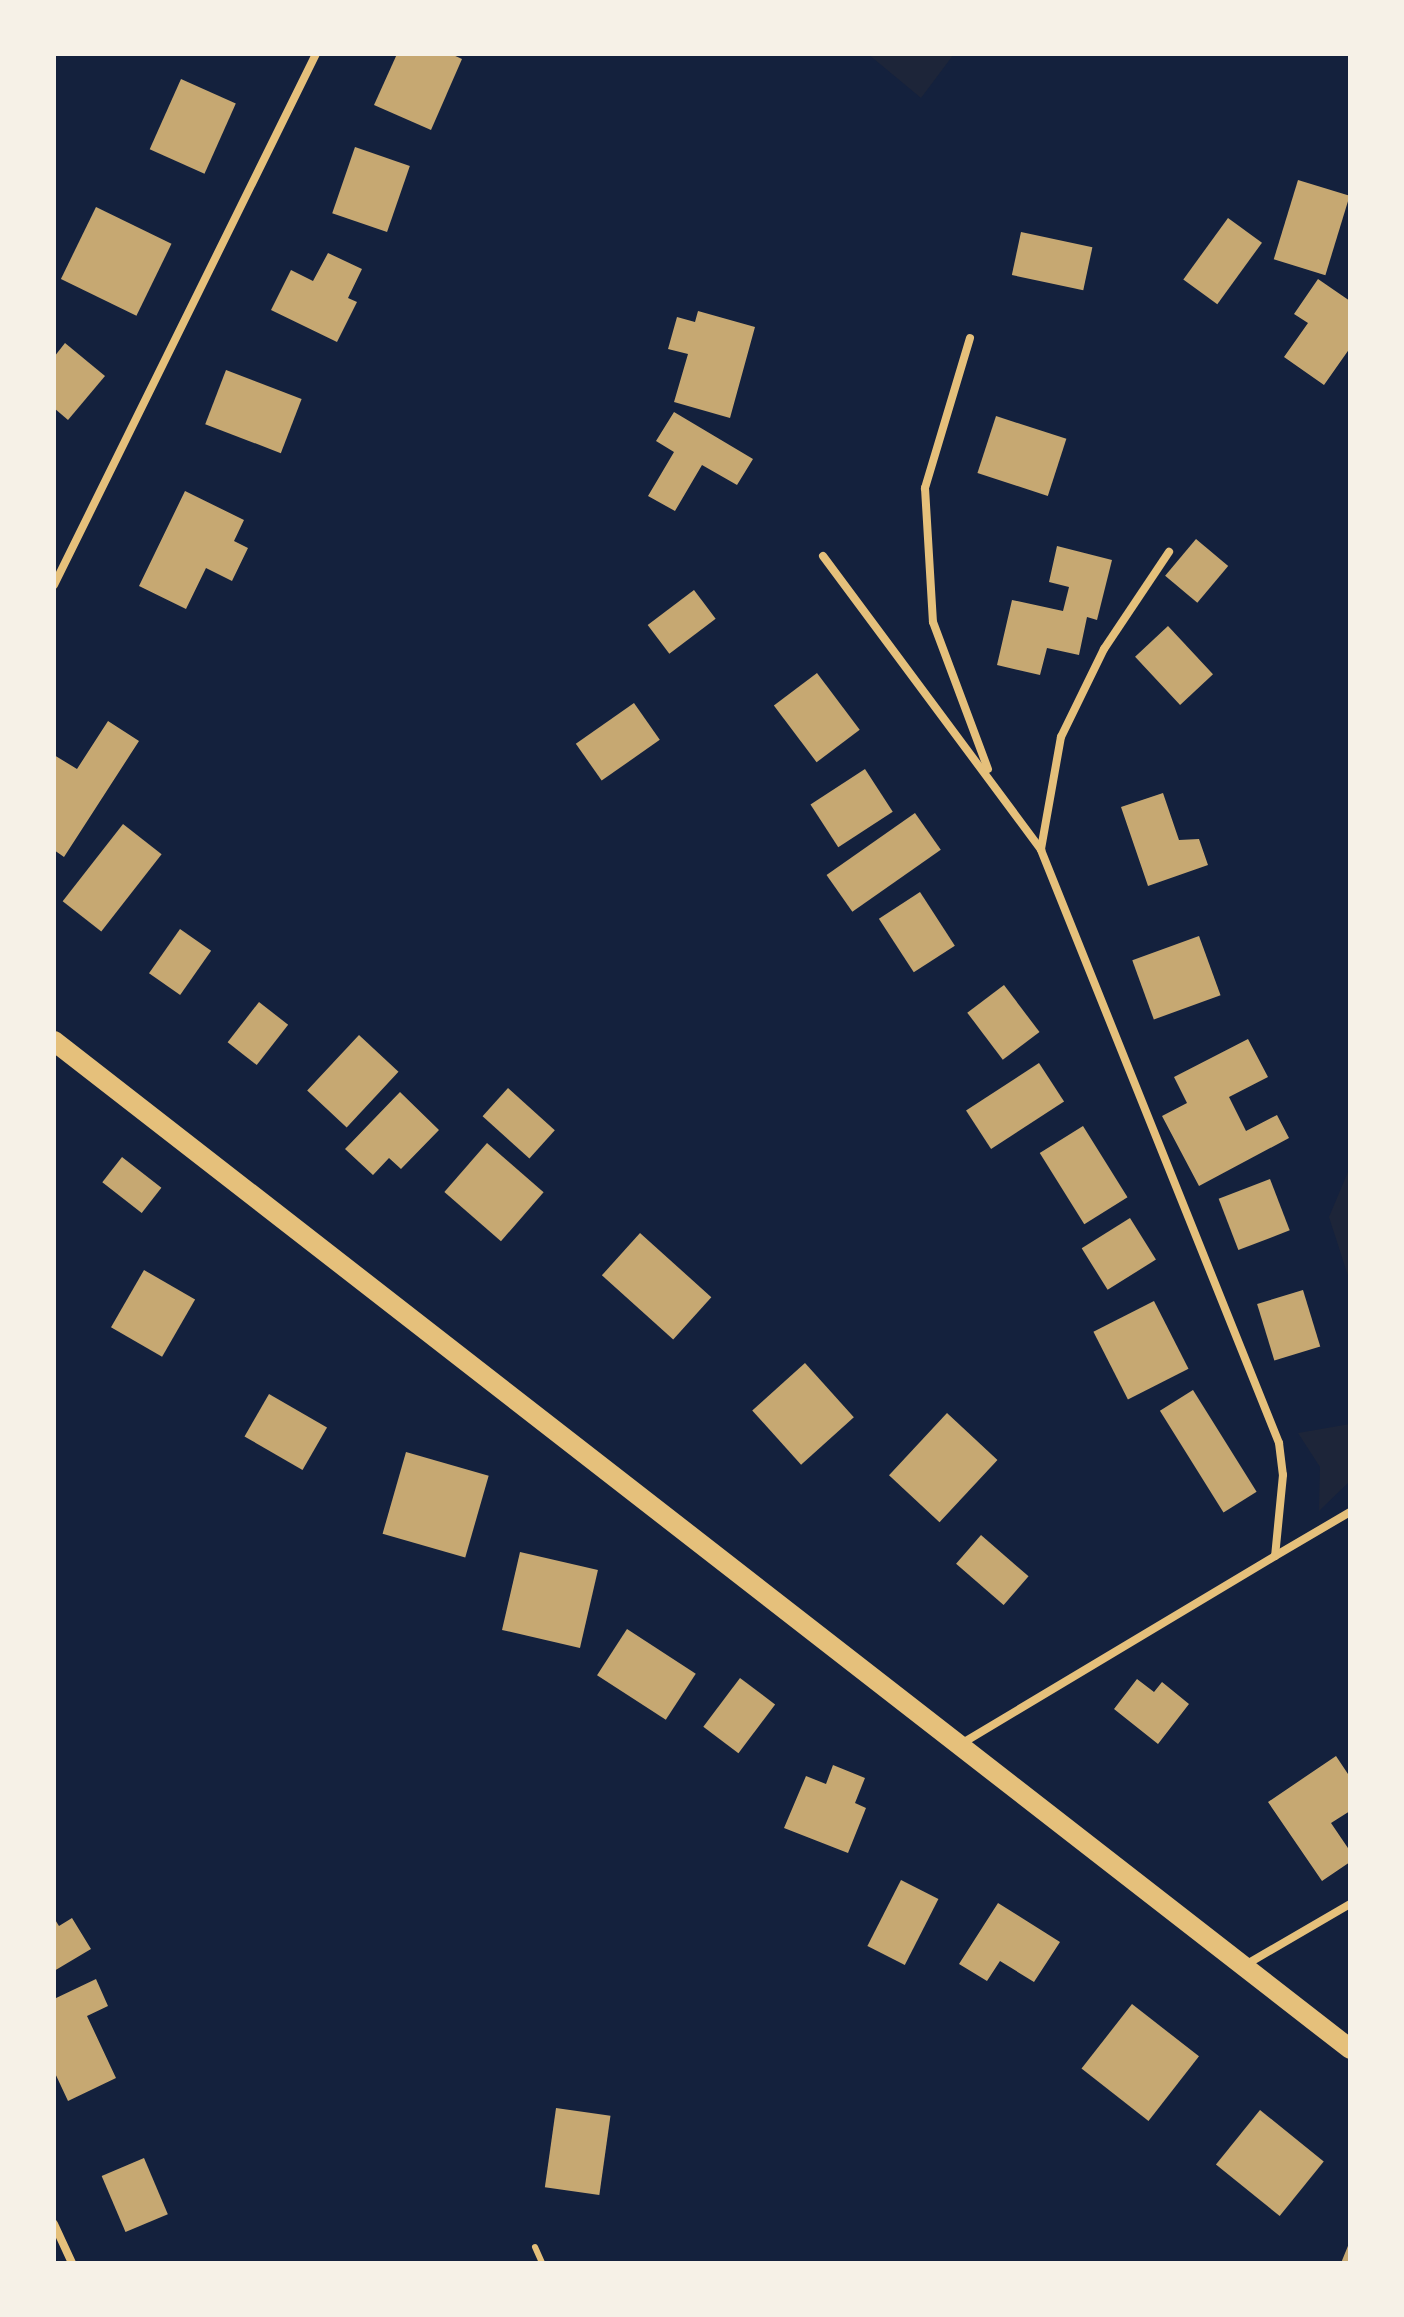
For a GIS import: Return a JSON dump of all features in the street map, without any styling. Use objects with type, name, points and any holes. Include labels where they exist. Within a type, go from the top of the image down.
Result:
[{"type":"main road","points":[[54,1041],[1247,1964],[1350,2049]]},
{"type":"street","points":[[54,585],[316,54]]},
{"type":"street","points":[[970,338],[925,488],[933,622],[992,777]]},
{"type":"street","points":[[1041,850],[1061,737],[1104,649],[1169,552]]},
{"type":"street","points":[[823,556],[992,777],[1041,850],[1279,1443],[1283,1475],[1275,1556]]},
{"type":"street","points":[[961,1744],[1350,1512]]},
{"type":"street","points":[[1247,1964],[1350,1904]]},
{"type":"street","points":[[54,2224],[72,2263]]},
{"type":"lane","points":[[535,2247],[542,2263]]},
{"type":"shaded area","points":[[868,54],[954,54],[921,98]]},
{"type":"shaded area","points":[[1350,1167],[1350,1282],[1329,1217]]},
{"type":"shaded area","points":[[1350,1424],[1350,1481],[1319,1511],[1320,1467],[1298,1433]]},
{"type":"building","points":[[397,54],[451,54],[462,59],[431,130],[374,105]]},
{"type":"building","points":[[181,79],[236,103],[204,174],[150,149]]},
{"type":"building","points":[[355,147],[410,166],[387,232],[332,213]]},
{"type":"building","points":[[1298,180],[1350,196],[1325,275],[1274,259]]},
{"type":"building","points":[[96,207],[171,244],[136,316],[61,279]]},
{"type":"building","points":[[1228,218],[1262,243],[1217,304],[1183,279]]},
{"type":"building","points":[[1021,232],[1092,247],[1083,290],[1012,275]]},
{"type":"building","points":[[328,253],[362,269],[348,298],[357,302],[337,342],[271,310],[291,270],[313,281]]},
{"type":"building","points":[[1318,279],[1350,301],[1350,348],[1324,385],[1284,357],[1308,323],[1294,314]]},
{"type":"building","points":[[698,311],[755,327],[730,418],[674,402],[688,354],[668,349],[677,317],[695,322]]},
{"type":"building","points":[[65,343],[105,376],[68,420],[54,408],[54,357]]},
{"type":"building","points":[[226,370],[302,399],[281,453],[205,424]]},
{"type":"building","points":[[674,412],[753,459],[737,485],[702,465],[675,511],[648,496],[674,452],[656,441]]},
{"type":"building","points":[[996,416],[1066,439],[1048,496],[977,473]]},
{"type":"building","points":[[185,491],[244,520],[234,541],[248,548],[232,581],[206,568],[186,609],[139,586]]},
{"type":"building","points":[[1196,539],[1228,566],[1197,603],[1165,576]]},
{"type":"building","points":[[1057,546],[1112,560],[1097,620],[1087,617],[1079,655],[1047,648],[1040,675],[997,665],[1012,600],[1063,611],[1069,587],[1049,582]]},
{"type":"building","points":[[694,590],[716,619],[669,654],[648,625]]},
{"type":"building","points":[[1168,626],[1213,674],[1180,705],[1135,657]]},
{"type":"building","points":[[817,673],[860,730],[817,762],[774,705]]},
{"type":"building","points":[[634,703],[660,740],[602,781],[576,744]]},
{"type":"building","points":[[108,721],[139,741],[64,857],[54,850],[54,755],[77,769]]},
{"type":"building","points":[[865,769],[893,812],[838,847],[810,804]]},
{"type":"building","points":[[1163,793],[1179,840],[1199,839],[1208,865],[1148,886],[1121,807]]},
{"type":"building","points":[[915,813],[941,850],[852,912],[827,875]]},
{"type":"building","points":[[123,824],[162,854],[101,931],[63,901]]},
{"type":"building","points":[[920,892],[955,946],[914,972],[879,919]]},
{"type":"building","points":[[180,929],[211,951],[180,995],[149,973]]},
{"type":"building","points":[[1199,936],[1221,995],[1154,1019],[1132,960]]},
{"type":"building","points":[[1004,985],[1040,1032],[1003,1060],[967,1013]]},
{"type":"building","points":[[259,1002],[288,1025],[257,1065],[228,1042]]},
{"type":"building","points":[[359,1035],[398,1072],[347,1127],[307,1091]]},
{"type":"building","points":[[1248,1039],[1268,1077],[1229,1097],[1246,1131],[1277,1115],[1289,1138],[1199,1186],[1162,1116],[1187,1103],[1174,1077]]},
{"type":"building","points":[[1039,1063],[1064,1102],[991,1149],[966,1110]]},
{"type":"building","points":[[508,1088],[555,1130],[529,1158],[483,1116]]},
{"type":"building","points":[[400,1092],[439,1130],[401,1169],[389,1158],[373,1175],[345,1149]]},
{"type":"building","points":[[1083,1126],[1128,1197],[1084,1224],[1040,1153]]},
{"type":"building","points":[[487,1143],[544,1192],[501,1241],[444,1192]]},
{"type":"building","points":[[122,1157],[161,1188],[142,1213],[102,1182]]},
{"type":"building","points":[[1270,1179],[1290,1230],[1238,1250],[1219,1199]]},
{"type":"building","points":[[1130,1218],[1156,1260],[1108,1290],[1082,1248]]},
{"type":"building","points":[[640,1233],[711,1297],[673,1340],[602,1275]]},
{"type":"building","points":[[144,1270],[195,1300],[162,1357],[111,1327]]},
{"type":"building","points":[[1303,1290],[1320,1346],[1274,1360],[1257,1304]]},
{"type":"building","points":[[1154,1301],[1189,1369],[1128,1400],[1093,1332]]},
{"type":"building","points":[[805,1363],[854,1417],[801,1465],[752,1411]]},
{"type":"building","points":[[1193,1390],[1257,1492],[1224,1512],[1160,1411]]},
{"type":"building","points":[[269,1394],[327,1428],[303,1470],[244,1436]]},
{"type":"building","points":[[947,1413],[997,1460],[939,1522],[889,1475]]},
{"type":"building","points":[[406,1452],[489,1476],[465,1557],[383,1534]]},
{"type":"building","points":[[981,1535],[1029,1576],[1004,1605],[956,1564]]},
{"type":"building","points":[[520,1552],[598,1570],[580,1648],[502,1630]]},
{"type":"building","points":[[627,1629],[696,1674],[666,1720],[597,1675]]},
{"type":"building","points":[[740,1678],[775,1704],[738,1753],[703,1727]]},
{"type":"building","points":[[1137,1679],[1154,1692],[1162,1682],[1189,1704],[1158,1744],[1114,1709]]},
{"type":"building","points":[[1336,1756],[1350,1777],[1350,1811],[1331,1823],[1350,1851],[1350,1862],[1322,1881],[1268,1802]]},
{"type":"building","points":[[833,1765],[865,1778],[855,1803],[866,1808],[848,1853],[784,1828],[806,1776],[826,1784]]},
{"type":"building","points":[[901,1880],[938,1899],[905,1965],[867,1946]]},
{"type":"building","points":[[998,1903],[1060,1942],[1034,1982],[1000,1961],[987,1981],[959,1964]]},
{"type":"building","points":[[54,1918],[59,1926],[72,1918],[91,1949],[54,1971]]},
{"type":"building","points":[[96,1979],[108,2006],[87,2016],[116,2078],[68,2101],[54,2071],[54,1999]]},
{"type":"building","points":[[1132,2004],[1199,2056],[1148,2121],[1082,2069]]},
{"type":"building","points":[[556,2108],[610,2116],[599,2195],[545,2187]]},
{"type":"building","points":[[1260,2110],[1324,2162],[1280,2216],[1216,2164]]},
{"type":"building","points":[[144,2158],[168,2214],[125,2232],[102,2176]]},
{"type":"building","points":[[1350,2241],[1350,2263],[1341,2263]]}]
